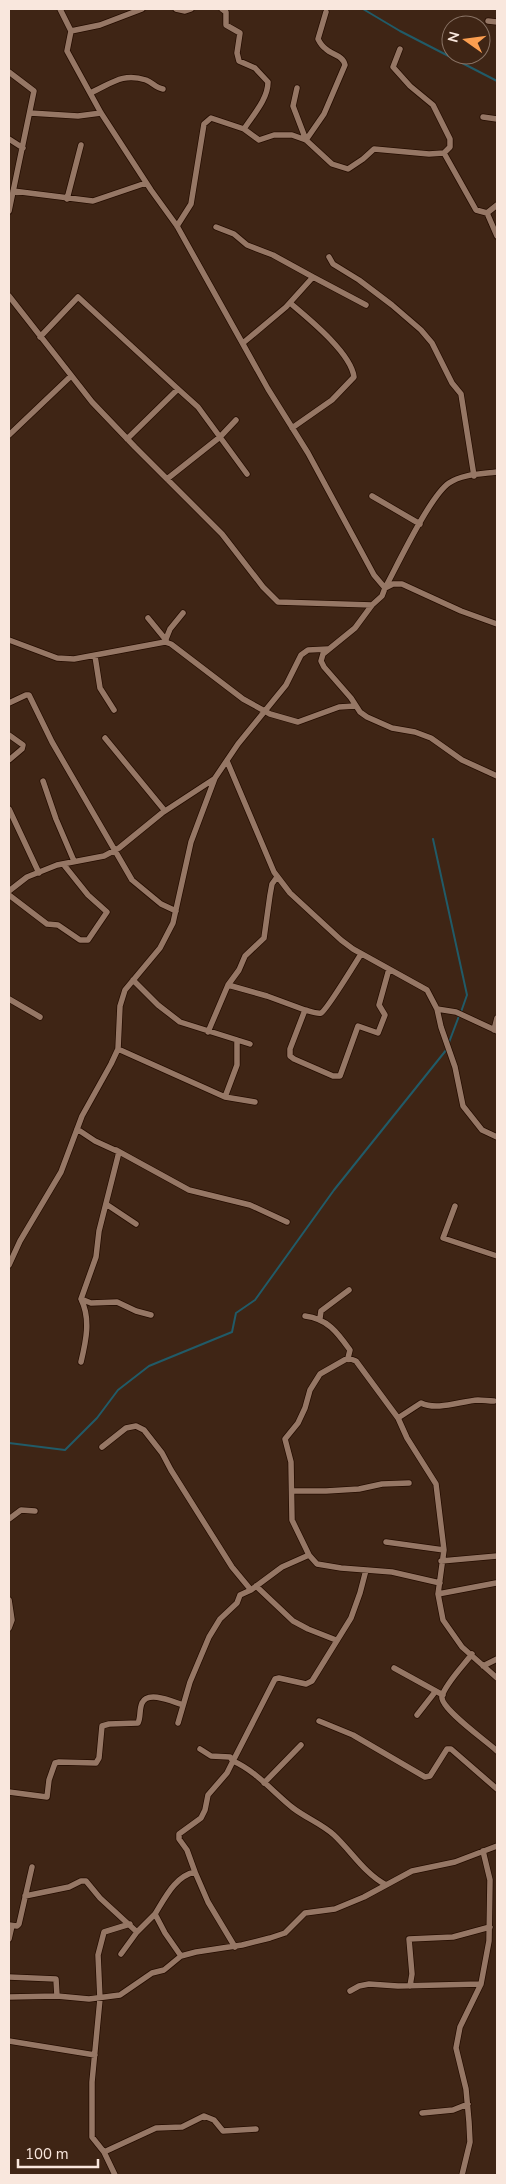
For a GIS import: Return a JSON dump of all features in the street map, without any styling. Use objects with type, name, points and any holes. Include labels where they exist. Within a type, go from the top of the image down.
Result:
[{"type":"street","points":[[60,9],[71,31],[67,51],[101,113],[146,183],[178,226],[374,576],[385,588]]},
{"type":"street","points":[[71,31],[100,25],[142,9]]},
{"type":"street","points":[[176,9],[184,11],[191,9]]},
{"type":"street","points":[[222,9],[226,12],[226,24],[240,33],[237,53],[239,61],[255,68],[268,82],[268,90],[244,130]]},
{"type":"street","points":[[306,140],[324,114],[345,65],[344,61],[327,51],[318,39],[326,12]]},
{"type":"street","points":[[178,226],[191,204],[204,124],[211,118],[244,130],[259,140],[274,135],[292,134],[306,140],[332,164],[348,168],[363,160],[374,149],[429,154],[444,153],[450,146],[450,139],[433,104],[410,86],[393,67],[400,49]]},
{"type":"street","points":[[9,72],[34,91],[9,211]]},
{"type":"street","points":[[90,92],[124,76],[146,80],[158,88],[164,89]]},
{"type":"street","points":[[297,88],[293,106],[306,140]]},
{"type":"street","points":[[30,113],[78,116],[101,113]]},
{"type":"street","points":[[483,117],[497,119]]},
{"type":"street","points":[[9,139],[23,148]]},
{"type":"street","points":[[67,199],[82,145]]},
{"type":"street","points":[[444,153],[476,210],[487,213]]},
{"type":"street","points":[[13,191],[93,201],[146,183]]},
{"type":"street","points":[[487,213],[497,205]]},
{"type":"street","points":[[487,213],[497,236]]},
{"type":"street","points":[[216,227],[234,234],[247,245],[273,254],[366,305]]},
{"type":"street","points":[[329,257],[333,264],[359,280],[392,305],[421,330],[432,343],[452,383],[461,394],[474,476]]},
{"type":"street","points":[[243,343],[290,303],[313,277]]},
{"type":"street","points":[[9,296],[71,376],[127,439],[222,534],[263,587],[278,602],[372,605]]},
{"type":"street","points":[[40,337],[78,297],[198,407],[247,474]]},
{"type":"street","points":[[290,303],[342,351],[353,368],[354,377],[332,400],[292,428]]},
{"type":"street","points":[[9,435],[71,376]]},
{"type":"street","points":[[127,439],[178,389]]},
{"type":"street","points":[[167,479],[220,436],[236,420]]},
{"type":"street","points":[[497,472],[456,480],[442,489],[420,524],[382,596],[372,605],[355,628],[323,654],[322,661],[366,718],[431,738],[462,760],[497,776]]},
{"type":"street","points":[[372,496],[420,524]]},
{"type":"street","points":[[385,588],[393,584],[402,584],[461,611],[497,624]]},
{"type":"street","points":[[166,641],[170,629],[183,613]]},
{"type":"street","points":[[148,618],[166,641],[228,689],[264,712],[298,722],[339,707],[355,706]]},
{"type":"street","points":[[9,640],[57,658],[74,660],[166,641]]},
{"type":"street","points":[[9,1265],[20,1241],[61,1172],[77,1129],[118,1049],[120,1006],[125,990],[169,934],[191,842],[215,778],[286,685],[302,655],[308,650],[328,649]]},
{"type":"street","points":[[95,656],[100,688],[114,710]]},
{"type":"street","points":[[9,702],[29,695],[52,742],[132,880],[162,904],[176,911]]},
{"type":"street","points":[[9,735],[23,745],[22,749],[9,760]]},
{"type":"street","points":[[105,738],[165,811]]},
{"type":"street","points":[[227,761],[277,877],[290,893],[341,940],[361,954],[423,986],[432,996],[455,1067],[463,1106],[482,1130],[497,1137]]},
{"type":"street","points":[[9,891],[28,878],[57,865],[104,856],[113,849],[119,848],[165,811],[215,778]]},
{"type":"street","points":[[43,781],[56,819],[74,861]]},
{"type":"street","points":[[9,810],[39,873]]},
{"type":"street","points":[[9,895],[47,924],[58,925],[80,940],[88,940],[107,912],[88,895],[64,865]]},
{"type":"street","points":[[208,1032],[228,985],[239,970],[245,956],[264,938],[272,884],[277,877]]},
{"type":"street","points":[[228,985],[319,1013],[331,1002],[342,981],[361,954]]},
{"type":"street","points":[[305,1010],[290,1049],[290,1056],[333,1076],[340,1076],[358,1026],[378,1033],[385,1015],[379,1005],[389,969]]},
{"type":"street","points":[[133,980],[158,1005],[180,1022],[250,1044]]},
{"type":"street","points":[[9,999],[40,1017]]},
{"type":"street","points":[[437,1009],[456,1012],[495,1030],[497,1018]]},
{"type":"street","points":[[225,1097],[237,1066],[237,1040]]},
{"type":"street","points":[[118,1049],[225,1097],[256,1102]]},
{"type":"street","points":[[77,1129],[118,1152],[99,1231],[96,1257],[81,1299],[86,1310],[87,1332],[81,1362]]},
{"type":"street","points":[[77,1129],[189,1190],[250,1205],[287,1222]]},
{"type":"street","points":[[106,1204],[136,1224]]},
{"type":"street","points":[[455,1206],[443,1238],[497,1256]]},
{"type":"street","points":[[320,1318],[321,1311],[349,1290]]},
{"type":"street","points":[[81,1299],[92,1303],[117,1302],[136,1311],[151,1315]]},
{"type":"street","points":[[305,1316],[320,1318],[342,1339],[350,1350],[348,1358],[320,1374],[310,1390],[298,1423],[286,1436],[285,1442],[292,1462],[292,1520],[309,1555],[317,1564],[392,1572],[440,1584]]},
{"type":"street","points":[[348,1358],[356,1361],[398,1418],[407,1438],[436,1484],[444,1550],[438,1594],[443,1620],[462,1646],[497,1678]]},
{"type":"street","points":[[398,1418],[421,1403],[439,1405],[479,1400],[494,1401]]},
{"type":"street","points":[[102,1448],[126,1428],[136,1426],[144,1430],[162,1452],[171,1470],[232,1567],[253,1588],[293,1621],[336,1640]]},
{"type":"street","points":[[292,1491],[320,1492],[409,1482]]},
{"type":"street","points":[[9,1519],[21,1510],[35,1512]]},
{"type":"street","points":[[386,1542],[444,1550]]},
{"type":"street","points":[[178,1723],[190,1682],[209,1637],[220,1619],[237,1603],[240,1595],[282,1567],[309,1555]]},
{"type":"street","points":[[441,1562],[497,1556]]},
{"type":"street","points":[[235,1947],[208,1902],[187,1850],[179,1839],[179,1834],[201,1818],[208,1795],[227,1773],[275,1679],[279,1678],[309,1684],[322,1667],[336,1640],[351,1618],[366,1570]]},
{"type":"street","points":[[438,1594],[496,1583]]},
{"type":"street","points":[[9,1600],[12,1620],[9,1628]]},
{"type":"street","points":[[472,1654],[443,1695],[443,1704],[497,1751]]},
{"type":"street","points":[[483,1666],[497,1660]]},
{"type":"street","points":[[394,1668],[443,1695]]},
{"type":"street","points":[[417,1715],[435,1692]]},
{"type":"street","points":[[9,1792],[47,1797],[49,1780],[55,1763],[96,1763],[99,1758],[102,1726],[109,1724],[137,1724],[140,1722],[141,1705],[147,1698],[154,1697],[183,1705]]},
{"type":"street","points":[[319,1721],[348,1732],[428,1777],[444,1753],[451,1749],[497,1789]]},
{"type":"street","points":[[264,1783],[302,1745]]},
{"type":"street","points":[[200,1749],[211,1756],[230,1757],[233,1761],[258,1776],[295,1810],[321,1823],[377,1880],[386,1885]]},
{"type":"street","points":[[9,1997],[57,1996],[100,1999],[125,1993],[152,1973],[164,1970],[181,1956],[235,1947],[285,1932],[306,1913],[335,1909],[412,1871],[455,1862],[497,1846]]},
{"type":"street","points":[[462,2175],[470,2142],[468,2104],[457,2054],[457,2039],[466,2012],[481,1984],[490,1927],[490,1880],[483,1851]]},
{"type":"street","points":[[9,1939],[10,1925],[17,1926],[19,1924],[32,1867]]},
{"type":"street","points":[[120,1954],[137,1932],[155,1914],[176,1882],[184,1875],[195,1872]]},
{"type":"street","points":[[25,1896],[69,1887],[80,1881],[86,1881],[100,1898],[137,1932]]},
{"type":"street","points":[[155,1914],[164,1933],[181,1956]]},
{"type":"street","points":[[115,2175],[104,2152],[92,2137],[92,2082],[100,1999],[98,1954],[102,1934],[107,1930],[130,1924]]},
{"type":"street","points":[[410,1986],[412,1974],[409,1939],[453,1937],[490,1927]]},
{"type":"street","points":[[9,1977],[54,1978],[57,1980],[57,1996]]},
{"type":"street","points":[[350,1991],[363,1985],[481,1984]]},
{"type":"street","points":[[9,2041],[95,2054]]},
{"type":"street","points":[[422,2113],[452,2110],[468,2104]]},
{"type":"street","points":[[104,2152],[156,2128],[182,2127],[204,2116],[214,2120],[223,2132],[256,2129]]},
{"type":"waterway","points":[[363,9],[400,31],[497,81]]},
{"type":"waterway","points":[[433,839],[467,995],[461,1012]]},
{"type":"waterway","points":[[448,1045],[459,1016]]},
{"type":"waterway","points":[[9,1443],[65,1450],[97,1418],[118,1390],[149,1366],[232,1332],[236,1313],[255,1300],[334,1190],[447,1049]]}]
